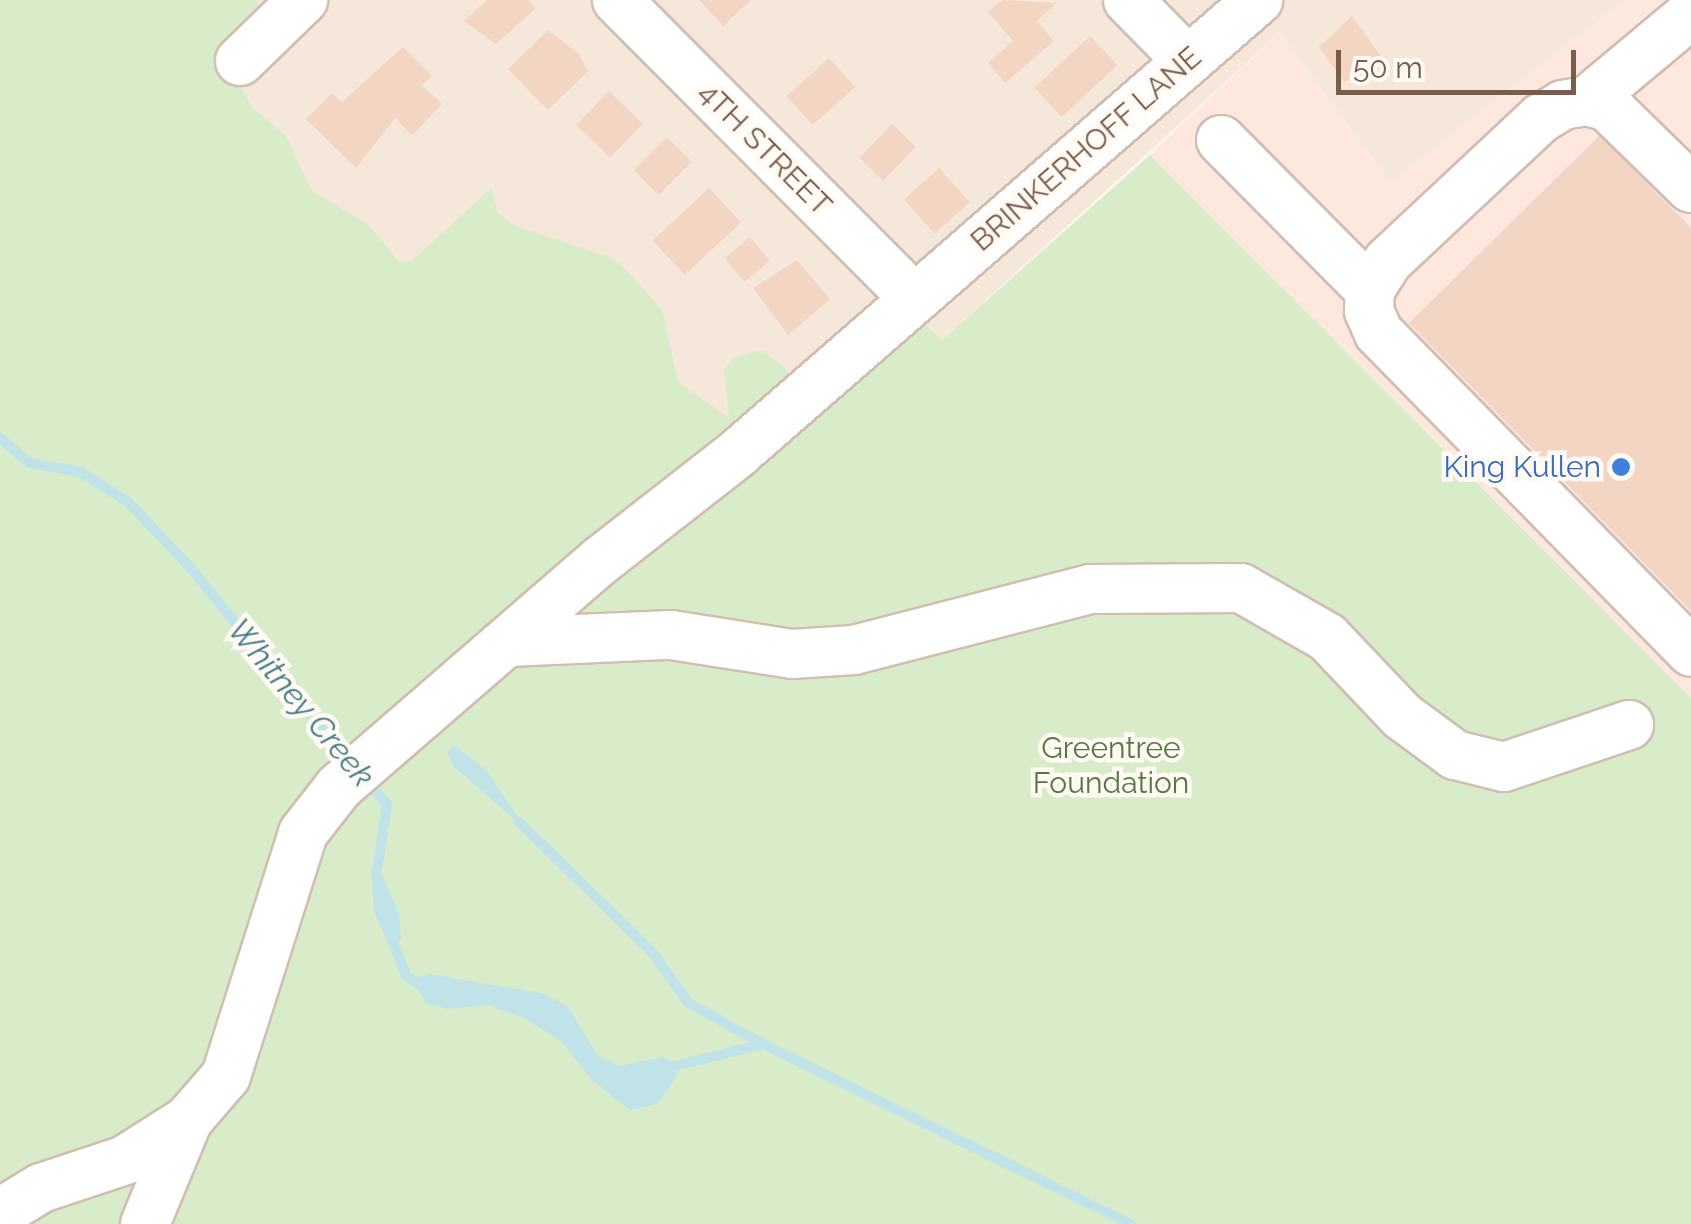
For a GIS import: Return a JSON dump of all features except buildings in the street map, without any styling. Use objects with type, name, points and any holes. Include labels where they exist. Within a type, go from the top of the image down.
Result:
[{"type":"street","points":[[240,62],[302,0]]},
{"type":"street","name":"4TH STREET","points":[[617,0],[914,298]]},
{"type":"street","points":[[1128,0],[1188,60]]},
{"type":"street","name":"BRINKERHOFF LANE","points":[[188,1120],[226,1076],[303,834],[356,772],[1258,0]]},
{"type":"street","points":[[1370,290],[1388,261],[1541,118],[1587,100],[1691,14]]},
{"type":"street","points":[[1587,100],[1625,118],[1691,188]]},
{"type":"street","points":[[1222,140],[1370,290],[1379,333],[1691,652]]},
{"type":"street","points":[[508,642],[671,635],[792,654],[854,650],[1090,589],[1241,588],[1327,637],[1402,716],[1455,755],[1504,767],[1629,726]]},
{"type":"street","points":[[0,1213],[40,1188],[126,1160],[188,1120]]},
{"type":"street","points":[[145,1224],[188,1120]]},
{"type":"shaded area","points":[[235,0],[1624,0],[1391,182],[1279,33],[942,340],[904,302],[745,442],[396,288],[181,60]]},
{"type":"shaded area","points":[[1624,0],[1691,0],[1691,698],[1150,155],[1280,32],[1391,182]]},
{"type":"green space","name":"Greentree Foundation","points":[[0,0],[257,0],[262,17],[239,72],[240,87],[253,108],[286,136],[312,191],[369,225],[399,262],[411,261],[492,188],[497,212],[515,226],[614,259],[631,275],[663,312],[678,382],[729,418],[724,371],[733,358],[762,350],[786,369],[792,384],[903,302],[942,340],[1150,155],[1691,698],[1691,1224],[0,1224]]},
{"type":"water","points":[[454,745],[485,769],[527,830],[454,767],[447,752]]},
{"type":"water","points":[[378,866],[399,914],[401,938],[392,953],[374,912],[372,878]]},
{"type":"water","points":[[430,974],[545,994],[568,1007],[598,1056],[619,1066],[663,1057],[680,1066],[675,1079],[657,1104],[630,1110],[592,1080],[561,1041],[524,1018],[488,1005],[448,1009],[425,1003],[412,979]]},
{"type":"waterway","name":"Whitney Creek","points":[[0,438],[30,463],[81,472],[128,502],[189,566],[350,764]]},
{"type":"waterway","name":"Whitney Creek","points":[[365,780],[387,804],[376,878]]},
{"type":"waterway","name":"Whitney Creek","points":[[519,822],[650,950],[689,1003],[763,1044]]},
{"type":"waterway","name":"Whitney Creek","points":[[391,938],[406,975],[421,986]]},
{"type":"waterway","name":"Whitney Creek","points":[[667,1068],[763,1044],[1131,1224]]},
{"type":"place","name":"King Kullen","points":[[1621,467]]}]
